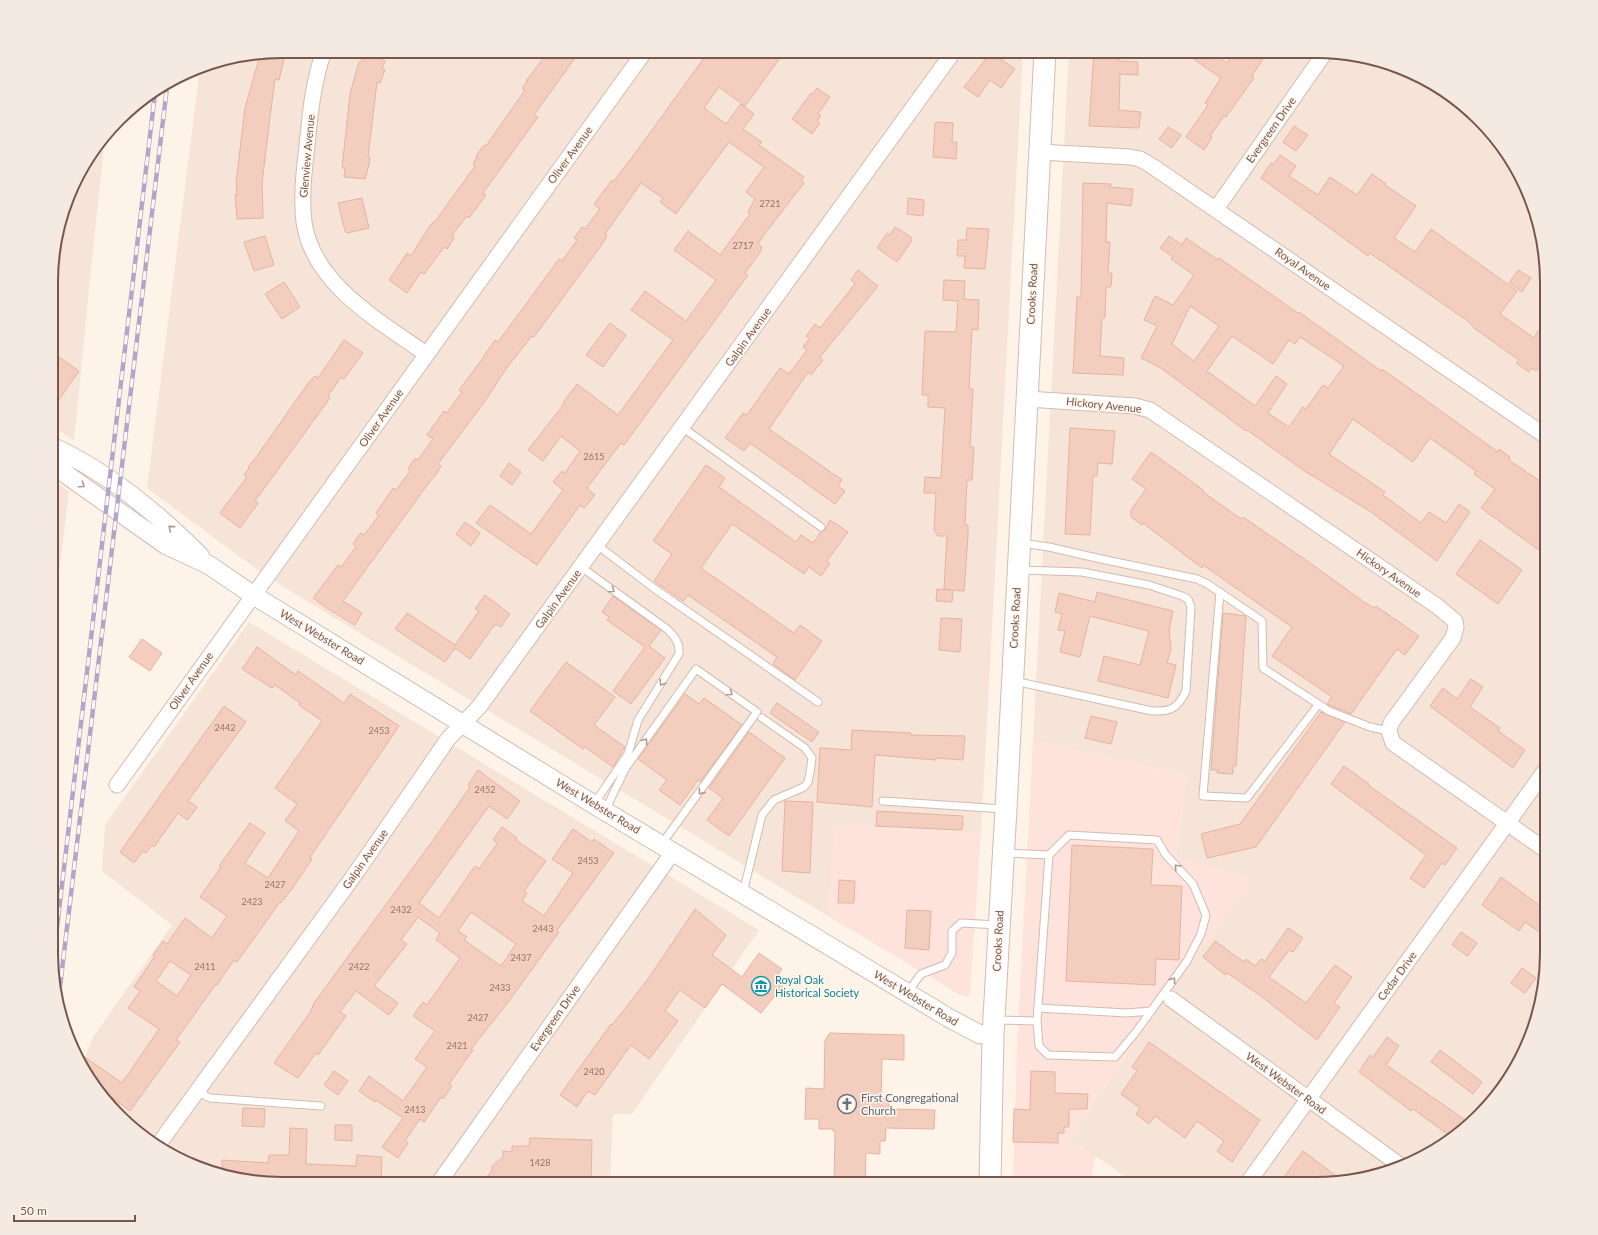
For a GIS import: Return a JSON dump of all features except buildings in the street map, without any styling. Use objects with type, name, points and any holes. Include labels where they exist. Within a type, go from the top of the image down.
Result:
[{"type":"main road","name":"Crooks Road","points":[[990,1177],[993,1028],[1004,852],[1045,58]]},
{"type":"street","name":"Glenview Avenue","points":[[322,58],[317,71],[303,185],[305,223],[308,237],[320,262],[344,292],[426,354]]},
{"type":"street","name":"Oliver Avenue","points":[[117,785],[252,595],[641,58]]},
{"type":"street","name":"Galpin Avenue","points":[[161,1141],[353,877],[448,739],[479,707],[949,58]]},
{"type":"street","name":"Evergreen Drive","points":[[1216,209],[1322,58]]},
{"type":"street","name":"Royal Avenue","points":[[1040,152],[1130,157],[1140,159],[1216,209],[1540,432]]},
{"type":"street","name":"Hickory Avenue","points":[[1027,399],[1135,406],[1150,410],[1437,606],[1455,622],[1456,627],[1453,638],[1391,723],[1389,731]]},
{"type":"street","name":"West Webster Road","points":[[58,449],[80,459],[138,501],[175,531],[209,565]]},
{"type":"street","name":"West Webster Road","points":[[58,465],[67,475],[166,545],[209,565],[252,595],[464,723],[667,849],[968,1030],[979,1034],[993,1028]]},
{"type":"street","points":[[1389,731],[1393,743],[1540,846]]},
{"type":"street","name":"Cedar Drive","points":[[1252,1177],[1540,778]]},
{"type":"street","name":"Evergreen Drive","points":[[443,1177],[667,849]]},
{"type":"street","name":"West Webster Road","points":[[1171,999],[1396,1162]]},
{"type":"lane","points":[[682,427],[821,527]]},
{"type":"lane","points":[[1019,543],[1050,547],[1101,560],[1197,579],[1220,592],[1262,621],[1263,668],[1318,705],[1370,727],[1389,731]]},
{"type":"lane","points":[[597,545],[655,589],[818,702]]},
{"type":"lane","points":[[581,567],[667,629],[675,637],[680,646],[679,654],[638,720],[628,754],[599,808]]},
{"type":"lane","points":[[1012,680],[1152,711],[1162,712],[1172,709],[1180,703],[1186,691],[1191,607],[1188,599],[1149,585],[1082,572],[1018,570]]},
{"type":"lane","points":[[1220,592],[1203,796],[1247,798],[1318,705]]},
{"type":"lane","points":[[599,808],[696,669],[757,712],[667,849]]},
{"type":"lane","points":[[743,894],[762,815],[774,800],[804,787],[808,782],[812,758],[805,748],[762,718]]},
{"type":"lane","points":[[883,801],[1006,809]]},
{"type":"lane","points":[[1069,835],[1157,840],[1166,855],[1193,884],[1206,916],[1201,934],[1187,961],[1151,1011],[1115,1057],[1048,1055],[1039,1046],[1037,1021],[1049,855],[1069,835]]},
{"type":"lane","points":[[1004,852],[1049,855]]},
{"type":"lane","points":[[907,993],[921,974],[945,965],[952,953],[952,931],[961,923],[999,925]]},
{"type":"lane","points":[[1038,1008],[1127,1013],[1151,1011]]},
{"type":"lane","points":[[993,1028],[1037,1021]]},
{"type":"lane","points":[[196,1091],[210,1098],[321,1106]]},
{"type":"shaded area","points":[[267,58],[1023,58],[981,833],[835,826],[828,916],[290,591],[241,558],[147,488],[199,74],[238,62]]},
{"type":"shaded area","points":[[1069,58],[1331,58],[1360,62],[1388,70],[1415,81],[1441,96],[1464,114],[1484,134],[1510,170],[1528,210],[1536,238],[1540,267],[1540,968],[1536,997],[1523,1039],[1510,1065],[1494,1089],[1464,1121],[1428,1147],[1388,1165],[1360,1173],[1331,1177],[1125,1177],[1103,1161],[1068,1140],[1147,1026],[1148,1021],[1252,879],[1176,857],[1187,775],[1033,740]]},
{"type":"shaded area","points":[[104,146],[94,239],[74,441],[58,430],[58,267],[62,238],[75,196],[88,170]]},
{"type":"shaded area","points":[[58,484],[69,492],[58,579]]},
{"type":"shaded area","points":[[249,622],[759,930],[632,1114],[613,1114],[610,1177],[267,1177],[238,1173],[196,1160],[170,1147],[146,1131],[114,1101],[96,1078],[85,1059],[93,1037],[172,925],[102,871],[105,825]]},
{"type":"shaded area","points":[[1033,740],[1187,775],[1176,856],[1253,879],[1148,1021],[1147,1026],[1068,1140],[1095,1156],[1091,1177],[1013,1177],[1017,1046]]},
{"type":"shaded area","points":[[834,826],[981,833],[970,994],[967,997],[960,995],[828,916]]},
{"type":"railway","points":[[60,984],[167,90]]},
{"type":"railway","points":[[58,919],[154,98]]},
{"type":"place","name":"Royal Oak Historical Society","points":[[761,986]]},
{"type":"place","name":"First Congregational Church","points":[[847,1104]]}]
